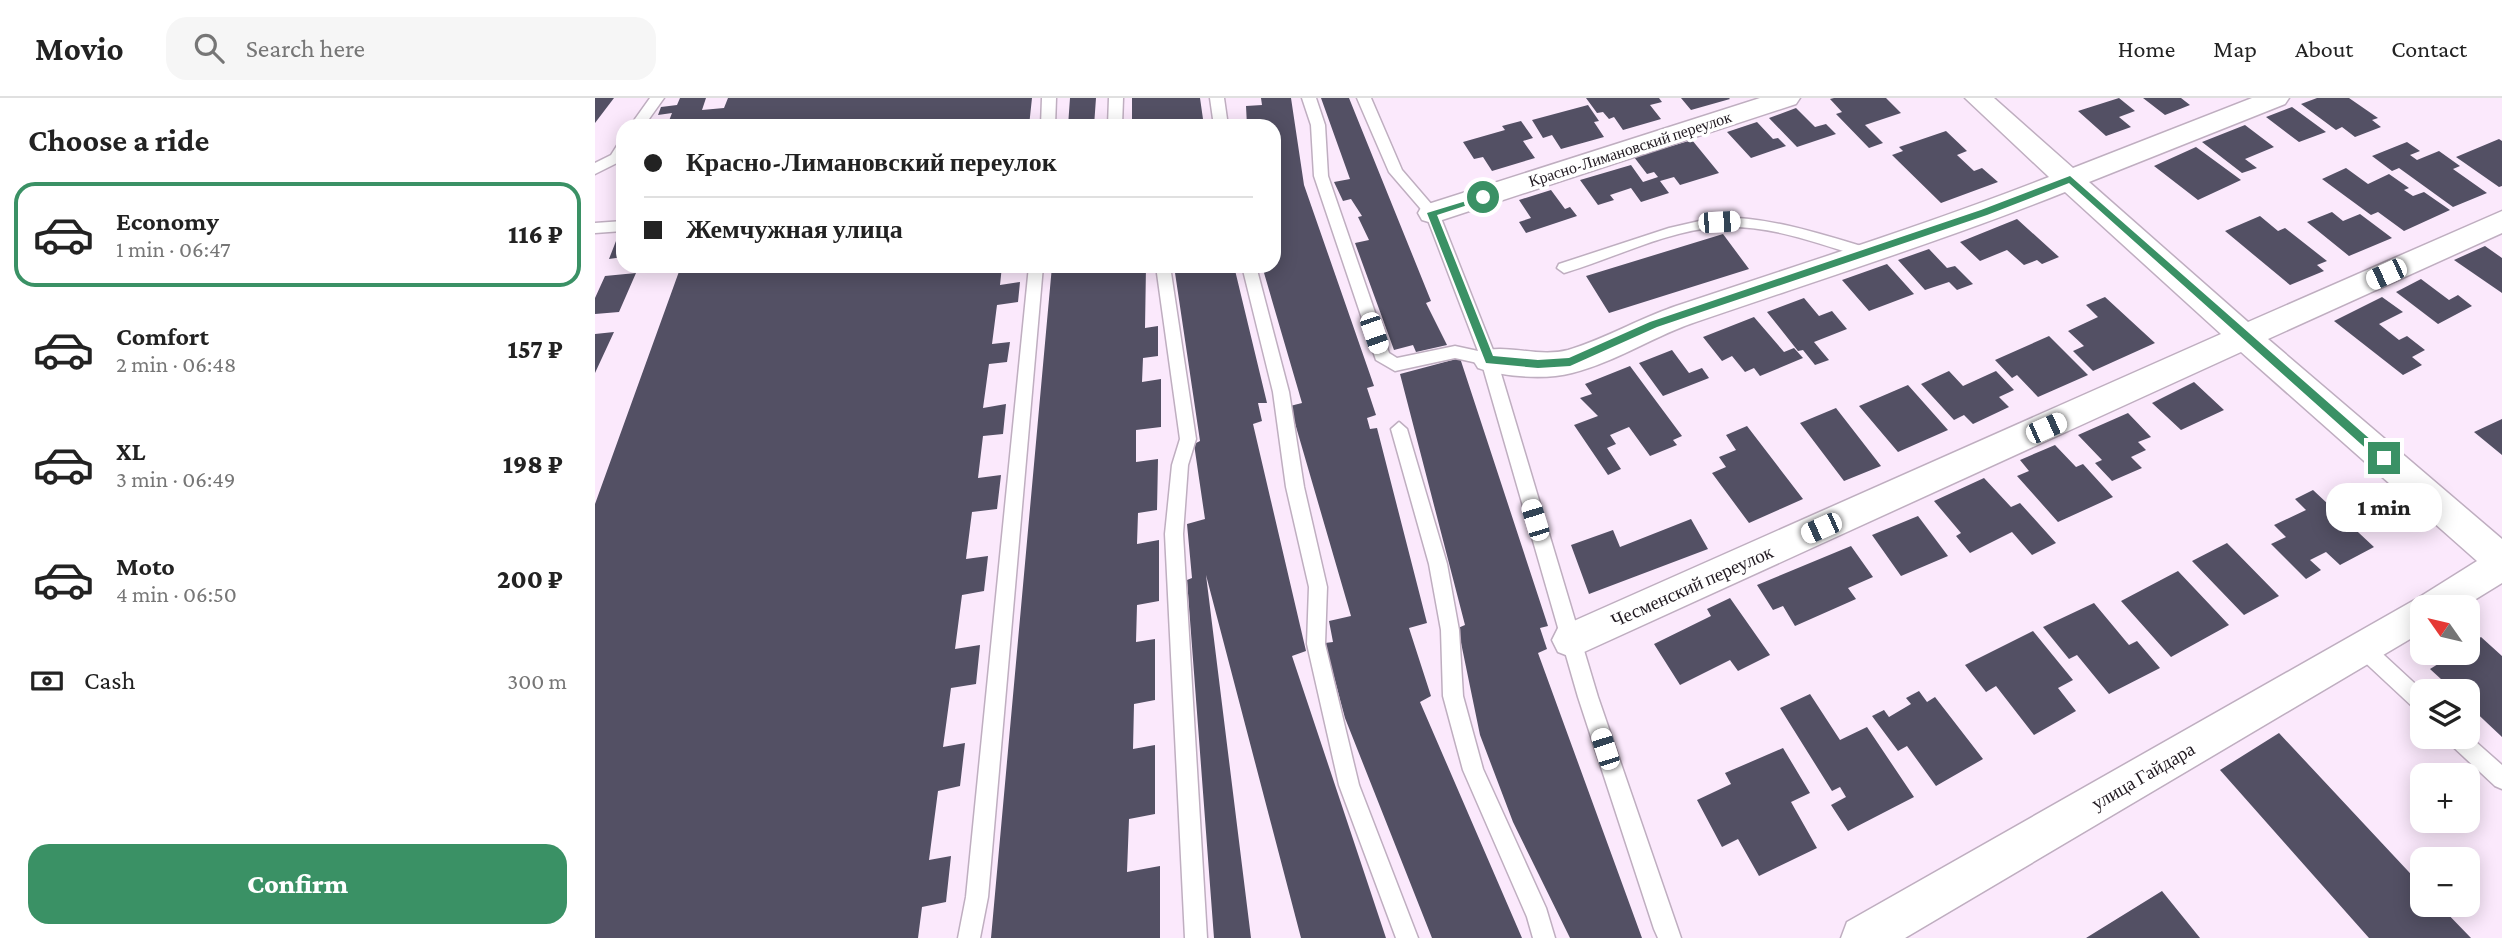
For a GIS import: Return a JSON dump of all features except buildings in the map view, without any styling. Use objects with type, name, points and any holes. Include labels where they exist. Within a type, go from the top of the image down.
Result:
[{"type":"street","name":"Красно-Лимановский переулок","points":[[1432,213],[1787,98]]},
{"type":"street","points":[[1978,98],[2502,562],[2451,595]]},
{"type":"street","points":[[1489,360],[1538,364],[1570,362],[1654,325],[1866,253],[2070,179],[2276,98]]},
{"type":"street","name":"Чесменский переулок","points":[[1571,640],[2502,221]]},
{"type":"street","name":"улица Гайдара","points":[[1863,938],[2410,620]]},
{"type":"lane","points":[[642,119],[657,98]]},
{"type":"lane","points":[[1048,119],[1049,98]]},
{"type":"lane","points":[[1115,119],[1116,98]]},
{"type":"lane","points":[[1217,98],[1220,119]]},
{"type":"lane","points":[[1309,98],[1318,125],[1321,176],[1382,356],[1395,366],[1455,352],[1489,360]]},
{"type":"lane","points":[[1364,98],[1396,172],[1432,213],[1489,360],[1571,640],[1670,938]]},
{"type":"lane","points":[[595,169],[616,158]]},
{"type":"lane","points":[[1564,268],[1704,223],[1734,222],[1803,234],[1866,253]]},
{"type":"lane","points":[[595,228],[616,226]]},
{"type":"lane","points":[[969,938],[977,897],[1036,273]]},
{"type":"lane","points":[[1164,273],[1188,439],[1180,465],[1174,534],[1196,938]]},
{"type":"lane","points":[[1251,273],[1280,392],[1295,487],[1318,587],[1316,644],[1349,785],[1407,938]]},
{"type":"lane","points":[[1399,429],[1438,564],[1450,630],[1453,696],[1473,769],[1538,916],[1544,938]]},
{"type":"lane","points":[[2364,649],[2410,692]]},
{"type":"lane","points":[[2470,749],[2502,779]]},
{"type":"route","points":[[1483,197],[1432,213],[1489,360],[1538,364],[1570,362],[1654,325],[1716,302],[1866,253],[2070,179],[2384,458]]}]
